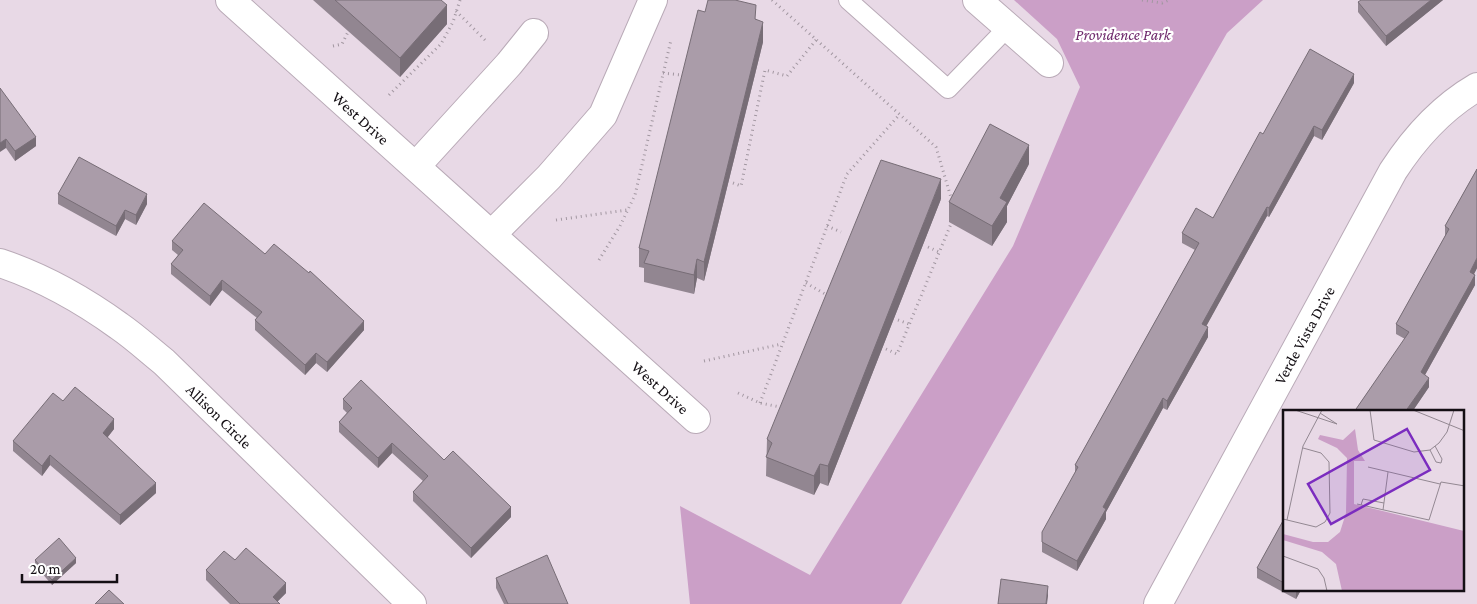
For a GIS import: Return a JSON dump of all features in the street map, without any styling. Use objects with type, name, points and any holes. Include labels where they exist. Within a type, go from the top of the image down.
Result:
[{"type":"street","name":"West Drive","points":[[230,0],[696,419]]},
{"type":"street","points":[[492,234],[549,176],[603,115],[653,0]]},
{"type":"street","points":[[977,0],[1049,63]]},
{"type":"street","points":[[416,166],[509,64],[534,33]]},
{"type":"street","name":"Verde Vista Drive","points":[[1158,604],[1393,172],[1421,132],[1457,98],[1477,87]]},
{"type":"street","name":"Allison Circle","points":[[0,263],[22,270],[72,295],[120,326],[157,356],[412,604]]},
{"type":"lane","points":[[848,0],[948,89],[1008,27]]},
{"type":"path","points":[[389,95],[441,44],[453,22],[460,0]]},
{"type":"path","points":[[772,0],[936,147],[952,204]]},
{"type":"path","points":[[1142,0],[1162,3],[1169,0]]},
{"type":"path","points":[[456,11],[509,64]]},
{"type":"path","points":[[333,46],[342,44],[348,32]]},
{"type":"path","points":[[598,260],[635,195],[672,35]]},
{"type":"path","points":[[733,183],[741,186],[765,70],[787,76],[816,40]]},
{"type":"path","points":[[663,73],[681,75]]},
{"type":"path","points":[[760,402],[847,174],[900,114]]},
{"type":"path","points":[[743,140],[750,142]]},
{"type":"path","points":[[556,220],[628,210]]},
{"type":"path","points":[[886,349],[897,354],[955,213]]},
{"type":"path","points":[[827,226],[841,232]]},
{"type":"path","points":[[928,247],[939,252]]},
{"type":"path","points":[[806,283],[825,294]]},
{"type":"path","points":[[898,320],[910,324]]},
{"type":"path","points":[[704,361],[782,344]]},
{"type":"path","points":[[738,393],[760,402],[780,407]]},
{"type":"green space","name":"Providence Park","points":[[1014,0],[1263,0],[1227,33],[901,604],[690,604],[680,506],[810,575],[1013,246],[1080,87],[1057,39]]},
{"type":"building","points":[[335,0],[441,0],[447,5],[400,58]]},
{"type":"building","points":[[708,0],[735,0],[756,5],[755,19],[763,22],[704,262],[697,259],[694,275],[644,263],[649,251],[639,248],[698,10],[705,12]]},
{"type":"building","points":[[1361,0],[1431,0],[1386,36],[1358,2]]},
{"type":"building","points":[[1310,49],[1354,74],[1322,130],[1314,126],[1269,208],[1267,207],[1202,324],[1208,327],[1167,401],[1163,398],[1103,507],[1106,509],[1077,561],[1042,542],[1042,532],[1078,467],[1075,465],[1199,243],[1182,233],[1196,208],[1213,218],[1260,132],[1263,134]]},
{"type":"building","points":[[0,88],[36,137],[15,151],[6,139],[0,143]]},
{"type":"building","points":[[990,124],[1029,145],[1000,198],[1007,202],[992,226],[949,202]]},
{"type":"building","points":[[79,157],[147,194],[136,215],[125,210],[116,226],[58,194]]},
{"type":"building","points":[[881,160],[941,179],[828,466],[820,464],[814,476],[766,457],[772,443],[767,439]]},
{"type":"building","points":[[1477,169],[1477,258],[1470,272],[1475,275],[1421,372],[1429,378],[1406,410],[1355,410],[1409,332],[1396,324],[1449,229],[1445,226]]},
{"type":"building","points":[[204,203],[265,254],[274,244],[309,273],[310,271],[364,321],[327,362],[316,353],[305,365],[255,320],[262,312],[222,280],[210,296],[171,264],[183,250],[172,241]]},
{"type":"building","points":[[361,380],[444,460],[453,451],[511,507],[471,548],[413,492],[428,476],[392,443],[378,458],[339,422],[352,408],[343,399]]},
{"type":"building","points":[[75,387],[114,419],[103,433],[156,483],[120,515],[50,455],[42,466],[13,441],[53,393],[63,401]]},
{"type":"building","points":[[1283,521],[1283,582],[1257,568]]},
{"type":"building","points":[[59,538],[76,558],[52,580],[35,560]]},
{"type":"building","points":[[246,548],[286,583],[273,597],[280,604],[240,604],[206,570],[224,551],[235,560]]},
{"type":"building","points":[[547,555],[568,604],[508,604],[496,578]]},
{"type":"building","points":[[1001,579],[1048,586],[1046,604],[998,604]]},
{"type":"building","points":[[109,590],[124,604],[95,604]]}]
